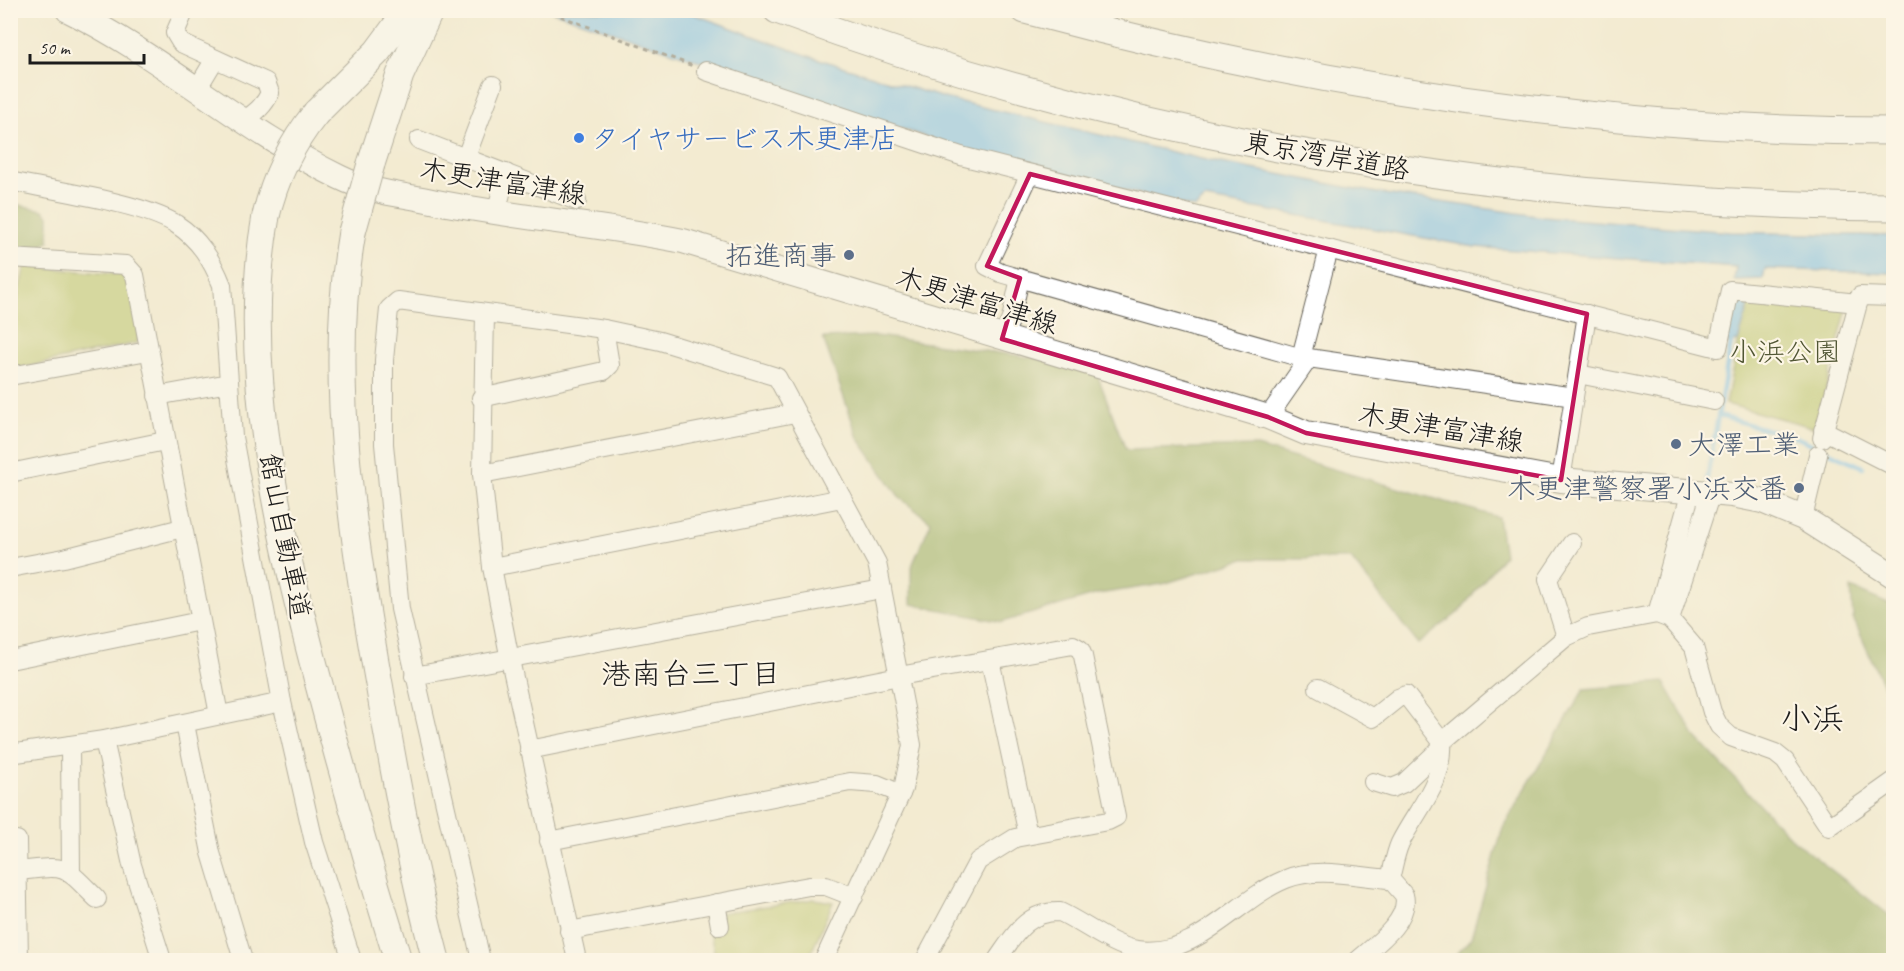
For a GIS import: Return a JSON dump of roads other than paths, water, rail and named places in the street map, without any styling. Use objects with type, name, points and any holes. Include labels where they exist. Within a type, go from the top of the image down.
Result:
[{"type":"highway","name":"館山自動車道","points":[[398,960],[355,822],[304,627],[277,503],[265,423],[259,340],[260,263],[266,216],[281,167],[297,139],[316,113],[377,52],[408,10]]},
{"type":"highway","points":[[430,10],[400,75],[352,232],[343,307],[343,373],[350,485],[370,636],[424,915],[436,960]]},
{"type":"highway","name":"東京湾岸道路","points":[[777,10],[934,63],[1043,94],[1220,136],[1332,156],[1489,180],[1645,198],[1893,207]]},
{"type":"highway","points":[[1025,10],[1169,47],[1325,79],[1416,94],[1552,112],[1678,123],[1893,131]]},
{"type":"main road","name":"木更津富津線","points":[[68,10],[145,55],[330,172],[365,188],[495,214],[592,225],[683,241],[1002,339],[1268,417],[1306,433],[1561,480],[1701,492],[1762,501],[1803,518],[1893,576]]},
{"type":"street","points":[[185,10],[176,30],[176,37],[181,44],[266,82],[270,93],[266,101],[245,120]]},
{"type":"street","points":[[197,89],[215,59]]},
{"type":"street","points":[[706,71],[950,152],[1030,174],[1718,348],[1730,290],[1858,303]]},
{"type":"street","points":[[466,158],[493,86]]},
{"type":"street","points":[[419,141],[577,201]]},
{"type":"street","points":[[495,214],[506,173]]},
{"type":"street","points":[[1030,174],[987,266],[1179,325],[1305,358],[1574,397]]},
{"type":"street","points":[[10,181],[144,210],[175,223],[193,238],[214,265],[222,285],[233,437],[282,702],[314,842],[352,960]]},
{"type":"street","points":[[1268,417],[1305,358],[1329,249]]},
{"type":"street","points":[[10,258],[126,265],[135,275],[219,715]]},
{"type":"street","points":[[1002,339],[1011,319],[1020,278]]},
{"type":"street","points":[[1803,518],[1860,296],[1893,297]]},
{"type":"street","points":[[482,960],[400,609],[384,444],[384,360],[389,309],[398,301],[485,315],[604,329],[660,341],[777,377],[877,563],[912,745],[901,794],[824,960]]},
{"type":"street","points":[[1561,480],[1587,314]]},
{"type":"street","points":[[485,315],[481,398],[482,474],[492,567],[568,931],[577,960]]},
{"type":"street","points":[[481,398],[604,371],[610,365],[604,329]]},
{"type":"street","points":[[10,376],[148,351]]},
{"type":"street","points":[[1578,374],[1714,401]]},
{"type":"street","points":[[157,396],[229,383]]},
{"type":"street","points":[[482,474],[795,413]]},
{"type":"street","points":[[10,473],[165,441]]},
{"type":"street","points":[[1821,441],[1893,466]]},
{"type":"street","points":[[1664,616],[1701,492]]},
{"type":"street","points":[[492,567],[842,498]]},
{"type":"street","points":[[10,568],[64,558],[182,528]]},
{"type":"street","points":[[1566,637],[1548,579],[1572,543]]},
{"type":"street","points":[[414,676],[510,660],[882,589]]},
{"type":"street","points":[[1373,782],[1392,788],[1404,783],[1442,745],[1566,637],[1588,627],[1664,616]]},
{"type":"street","points":[[1664,616],[1694,647],[1712,712],[1719,726],[1731,737],[1775,753],[1785,761],[1829,827],[1893,781]]},
{"type":"street","points":[[10,660],[200,621]]},
{"type":"street","points":[[529,750],[899,676],[1073,645],[1080,649],[1117,808],[1116,817],[1108,821],[1028,835],[999,846],[978,861],[925,960]]},
{"type":"street","points":[[990,660],[1028,835]]},
{"type":"street","points":[[1318,688],[1373,718],[1398,698],[1406,695],[1442,745],[1443,762],[1439,777],[1399,846],[1390,879]]},
{"type":"street","points":[[10,754],[104,740],[282,702]]},
{"type":"street","points":[[185,724],[212,853],[243,960]]},
{"type":"street","points":[[104,740],[132,865],[162,960]]},
{"type":"street","points":[[70,745],[71,873]]},
{"type":"street","points":[[549,841],[850,782],[877,784],[901,794]]},
{"type":"street","points":[[10,840],[17,840],[18,871],[14,923],[19,960]]},
{"type":"street","points":[[18,871],[57,867],[71,873],[97,899]]},
{"type":"street","points":[[997,960],[1023,924],[1035,915],[1048,911],[1060,912],[1124,946],[1138,950],[1173,953],[1286,879],[1307,873],[1390,879],[1404,895],[1405,906],[1392,928],[1358,960]]},
{"type":"street","points":[[568,931],[809,886],[826,886],[854,897]]},
{"type":"street","points":[[716,903],[720,926]]},
{"type":"water","points":[[551,11],[685,11],[809,56],[944,98],[1210,161],[1378,193],[1544,217],[1731,232],[1893,236],[1893,273],[1765,269],[1763,279],[1734,280],[1736,267],[1475,247],[1205,199],[1195,208],[968,151]]},
{"type":"water","points":[[1734,296],[1751,299],[1738,341],[1725,343]]},
{"type":"waterway","points":[[1707,479],[1732,337]]},
{"type":"waterway","points":[[1719,416],[1798,438],[1863,467]]},
{"type":"place","name":"タイヤサービス木更津店","points":[[579,138]]},
{"type":"place","name":"拓進商事","points":[[849,255]]},
{"type":"place","name":"大澤工業","points":[[1676,444]]},
{"type":"place","name":"木更津警察署小浜交番","points":[[1799,488]]},
{"type":"district","name":"港南台三丁目","points":[[691,674]]},
{"type":"district","name":"小浜","points":[[1812,718]]},
{"type":"park label","name":"小浜公園","points":[[1785,351]]}]
